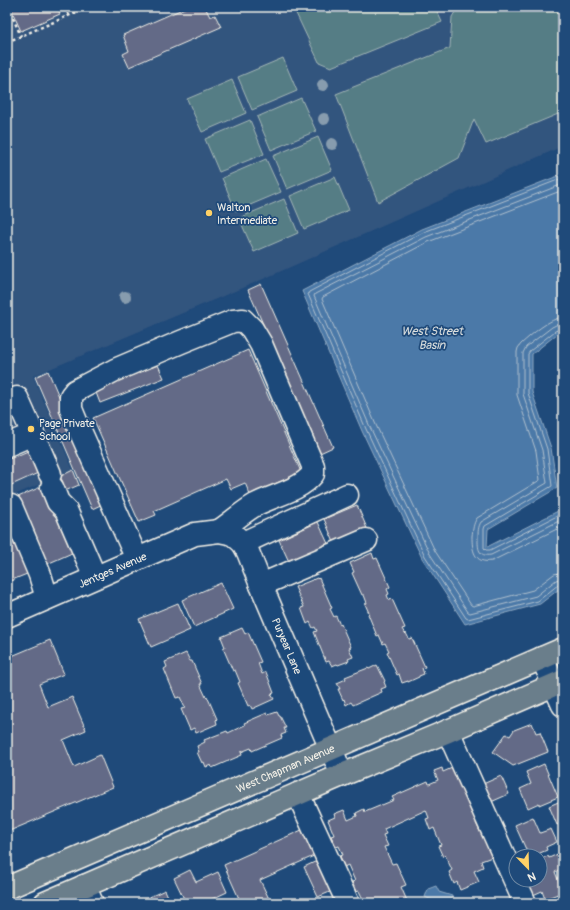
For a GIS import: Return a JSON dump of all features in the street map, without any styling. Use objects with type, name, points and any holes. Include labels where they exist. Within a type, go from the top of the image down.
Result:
[{"type":"main road","name":"West Chapman Avenue","points":[[7,888],[563,649]]},
{"type":"main road","points":[[45,903],[88,895],[298,794],[448,731],[558,682]]},
{"type":"street","points":[[137,559],[71,409],[71,396],[75,390],[115,370],[233,321],[244,320],[252,329],[261,344],[313,466],[313,474],[308,481],[255,506],[219,531]]},
{"type":"street","points":[[17,398],[33,434],[58,502],[66,510],[95,577]]},
{"type":"street","points":[[7,445],[33,434]]},
{"type":"street","points":[[219,531],[234,535],[243,543],[347,495]]},
{"type":"street","points":[[11,506],[40,575],[47,598]]},
{"type":"street","name":"Jentges Avenue","points":[[7,616],[195,534],[219,531]]},
{"type":"street","points":[[262,585],[366,540]]},
{"type":"street","name":"Puryear Lane","points":[[243,543],[342,775]]},
{"type":"street","points":[[542,658],[558,682],[563,706]]},
{"type":"street","points":[[448,731],[525,903]]},
{"type":"street","points":[[298,794],[348,903]]},
{"type":"path","points":[[8,7],[20,36]]},
{"type":"path","points":[[65,7],[69,16]]},
{"type":"path","points":[[7,42],[89,7]]},
{"type":"shaded area","name":"Walton Intermediate","points":[[7,7],[563,7],[563,146],[261,280],[33,376],[73,470],[7,498]]},
{"type":"green space","points":[[293,7],[435,7],[442,22],[331,67],[319,62]]},
{"type":"green space","points":[[458,7],[563,7],[563,112],[486,144],[474,119],[459,158],[378,202],[336,94],[450,48],[452,17]]},
{"type":"green space","points":[[283,58],[297,91],[252,110],[238,77]]},
{"type":"green space","points":[[232,80],[246,113],[202,132],[187,99]]},
{"type":"green space","points":[[301,98],[316,131],[271,150],[257,117]]},
{"type":"green space","points":[[250,120],[264,154],[219,172],[205,139]]},
{"type":"green space","points":[[318,137],[332,170],[287,189],[273,156]]},
{"type":"green space","points":[[266,159],[281,192],[236,211],[222,178]]},
{"type":"green space","points":[[335,177],[349,210],[304,229],[290,196]]},
{"type":"green space","points":[[284,199],[298,233],[254,252],[239,218]]},
{"type":"water","name":"West Street Basin","points":[[563,174],[563,332],[557,334],[532,354],[532,392],[551,448],[557,488],[488,529],[487,547],[562,509],[563,586],[540,604],[465,624],[422,558],[362,431],[302,291],[422,229]]},
{"type":"water","points":[[436,886],[439,892],[452,896],[449,903],[438,903],[425,897],[428,889]]},
{"type":"building","points":[[10,7],[57,7],[60,14],[21,31]]},
{"type":"building","points":[[187,7],[205,7],[210,17],[215,15],[221,27],[129,67],[123,54],[129,51],[123,35]]},
{"type":"building","points":[[261,284],[333,447],[320,453],[248,290]]},
{"type":"building","points":[[248,350],[301,472],[250,495],[245,483],[231,489],[226,479],[154,511],[156,515],[139,522],[93,418]]},
{"type":"building","points":[[158,365],[164,378],[100,403],[95,390]]},
{"type":"building","points":[[48,371],[105,503],[92,509],[35,377]]},
{"type":"building","points":[[28,451],[38,473],[7,487],[7,460]]},
{"type":"building","points":[[73,470],[79,485],[65,491],[59,477]]},
{"type":"building","points":[[43,486],[72,553],[47,564],[18,497]]},
{"type":"building","points":[[357,505],[369,533],[336,547],[324,519]]},
{"type":"building","points":[[7,514],[32,572],[7,582]]},
{"type":"building","points":[[318,522],[330,548],[291,566],[279,540]]},
{"type":"building","points":[[372,553],[374,559],[377,558],[390,587],[387,589],[389,594],[387,595],[389,600],[392,599],[405,628],[402,629],[409,639],[412,638],[425,667],[422,668],[424,674],[408,682],[402,683],[399,674],[397,675],[387,652],[389,651],[385,643],[383,644],[379,635],[377,636],[368,614],[369,613],[365,604],[367,603],[364,595],[362,595],[352,573],[354,572],[350,563]]},
{"type":"building","points":[[319,578],[332,608],[330,609],[334,617],[336,616],[340,625],[341,624],[351,647],[349,648],[353,657],[348,659],[349,661],[338,665],[332,666],[329,661],[326,662],[314,632],[317,631],[315,627],[313,628],[310,622],[307,624],[301,608],[304,607],[295,587]]},
{"type":"building","points":[[221,583],[233,609],[194,627],[182,600]]},
{"type":"building","points":[[178,603],[190,630],[151,647],[139,619]]},
{"type":"building","points":[[242,628],[245,634],[248,632],[261,662],[258,663],[262,674],[266,672],[274,693],[271,694],[274,699],[252,709],[250,705],[248,706],[238,683],[240,682],[235,670],[233,671],[223,648],[225,647],[221,637]]},
{"type":"building","points":[[50,640],[64,674],[39,684],[48,707],[72,697],[86,730],[63,740],[74,767],[100,755],[113,787],[7,832],[7,658]]},
{"type":"building","points":[[186,653],[190,661],[192,661],[202,684],[200,684],[217,719],[217,724],[196,733],[194,728],[190,730],[181,709],[185,708],[180,697],[176,698],[164,669],[167,667],[165,662]]},
{"type":"building","points":[[377,665],[385,681],[386,687],[381,689],[382,692],[353,705],[351,702],[346,705],[338,689],[340,689],[337,683],[346,679],[345,677]]},
{"type":"building","points":[[277,712],[286,728],[284,728],[286,733],[281,735],[282,738],[252,751],[251,748],[241,752],[242,755],[212,768],[211,765],[206,767],[204,762],[202,763],[197,752],[199,752],[197,746],[205,742],[204,740],[227,731],[228,733],[245,725],[244,723],[267,713],[268,715]]},
{"type":"building","points":[[532,723],[536,733],[540,732],[548,752],[513,766],[493,752],[506,734],[510,736],[514,730]]},
{"type":"building","points":[[544,764],[558,797],[528,808],[520,789],[531,784],[526,772]]},
{"type":"building","points":[[442,768],[443,772],[452,768],[460,785],[463,784],[466,790],[463,791],[472,814],[475,812],[479,821],[476,823],[483,838],[487,837],[491,847],[488,849],[492,857],[481,861],[483,867],[474,871],[479,882],[460,890],[457,882],[454,884],[449,872],[452,870],[445,855],[443,857],[438,846],[441,845],[434,828],[430,830],[426,819],[429,818],[426,810],[384,829],[386,834],[383,835],[388,846],[384,847],[392,864],[396,863],[406,885],[401,887],[408,903],[365,903],[359,891],[356,892],[352,882],[355,881],[348,865],[344,867],[340,856],[343,855],[339,846],[336,847],[331,836],[334,835],[328,820],[335,817],[334,814],[344,810],[348,820],[357,816],[356,813],[364,809],[365,812],[394,800],[392,797],[428,781],[429,784],[438,780],[434,771]]},
{"type":"building","points":[[501,776],[509,794],[491,802],[483,784]]},
{"type":"building","points":[[563,800],[563,822],[557,825],[549,806]]},
{"type":"building","points":[[533,817],[540,833],[551,829],[557,842],[546,848],[525,848],[515,825]]},
{"type":"building","points":[[304,829],[316,855],[260,880],[271,903],[241,903],[224,865]]},
{"type":"building","points":[[560,853],[563,861],[563,868],[555,872],[563,892],[545,899],[542,891],[533,895],[530,888],[548,888],[548,856],[549,858]]},
{"type":"building","points":[[319,860],[332,891],[318,897],[304,867]]},
{"type":"building","points":[[190,870],[196,882],[218,872],[227,892],[208,901],[209,903],[194,903],[192,900],[186,903],[174,878]]},
{"type":"building","points":[[165,890],[171,903],[136,903]]},
{"type":"place","name":"Walton Intermediate","points":[[209,213]]},
{"type":"place","name":"Page Private School","points":[[31,429]]}]
